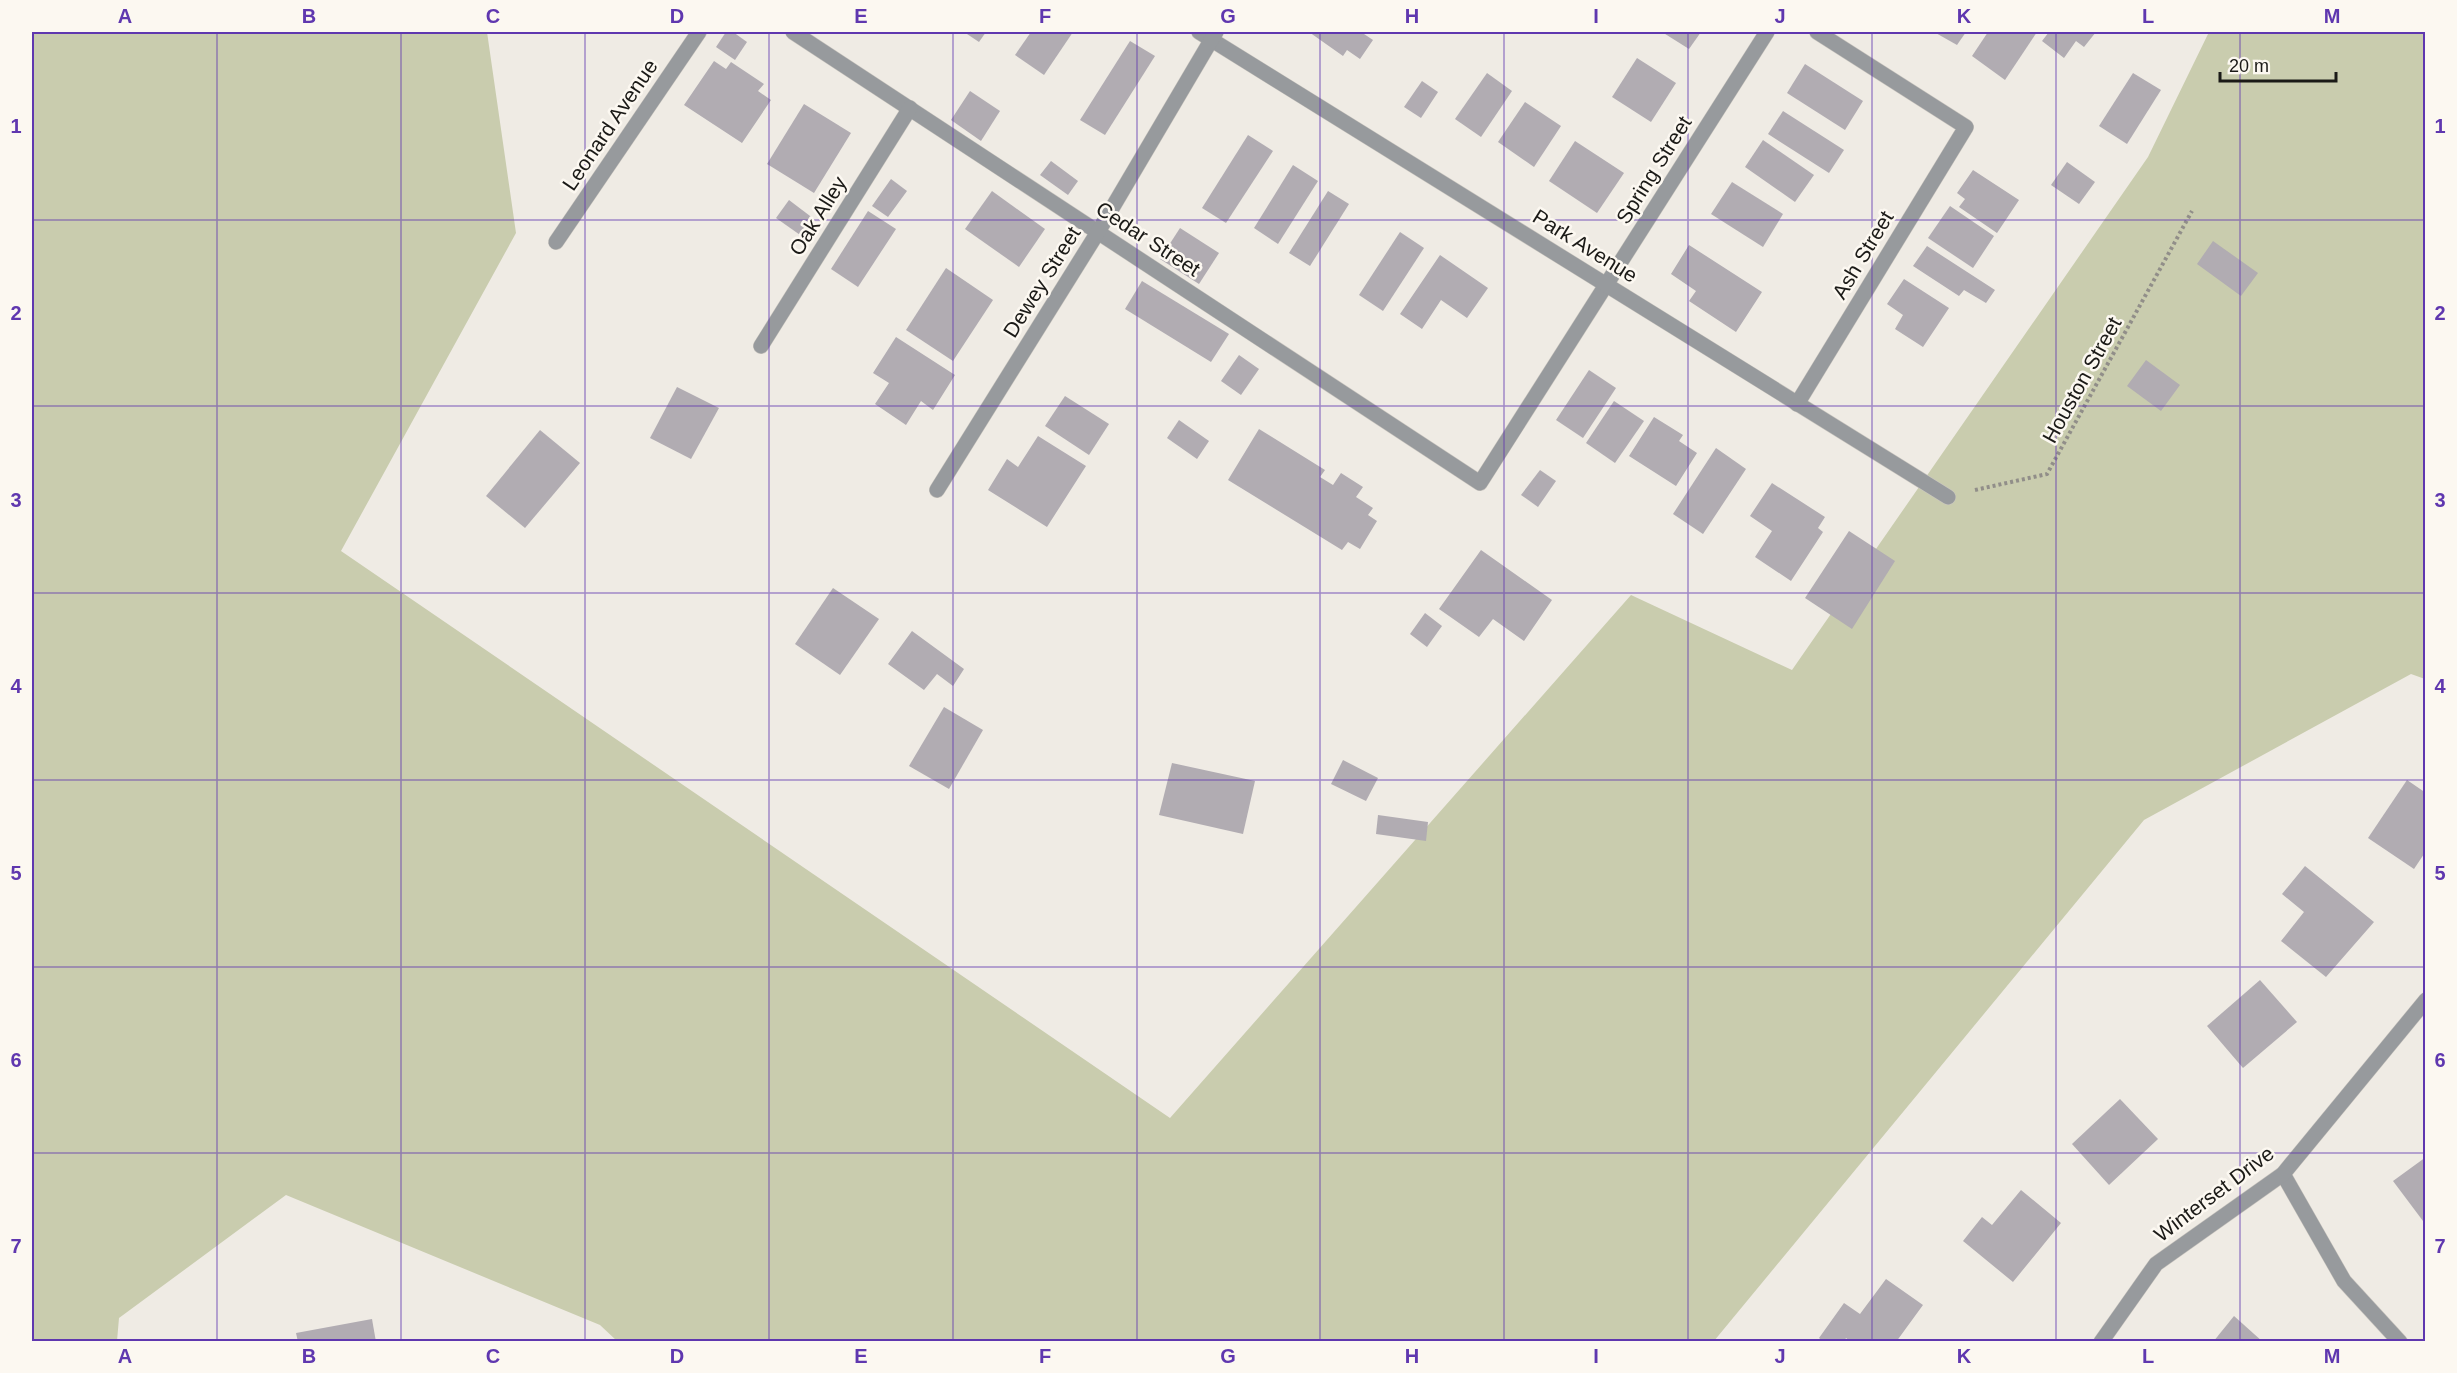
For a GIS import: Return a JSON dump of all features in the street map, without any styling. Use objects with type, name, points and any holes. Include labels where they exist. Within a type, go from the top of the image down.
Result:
[{"type":"street","name":"Leonard Avenue","points":[[556,242],[699,32]]},
{"type":"street","name":"Cedar Street","points":[[793,32],[1480,483]]},
{"type":"street","name":"Spring Street","points":[[1480,483],[1767,32]]},
{"type":"street","name":"Ash Street","points":[[1797,404],[1966,127],[1817,32]]},
{"type":"street","name":"Park Avenue","points":[[1209,34],[1948,497]]},
{"type":"street","name":"Dewey Street","points":[[937,490],[1098,232],[1209,34]]},
{"type":"street","name":"Oak Alley","points":[[761,345],[910,108]]},
{"type":"street","name":"Winterset Drive","points":[[2101,1341],[2156,1264],[2283,1174],[2426,999]]},
{"type":"street","points":[[2283,1174],[2344,1281],[2400,1341]]},
{"type":"path","name":"Houston Street","points":[[1948,497],[2047,474],[2192,211]]},
{"type":"green space","points":[[32,32],[487,32],[516,233],[341,551],[1170,1118],[1631,595],[1792,670],[2148,157],[2209,32],[2425,32],[2425,679],[2411,674],[2144,820],[1714,1341],[617,1341],[600,1325],[286,1195],[119,1318],[117,1341],[32,1341]]},
{"type":"building","points":[[726,32],[733,32],[747,42],[735,60],[716,47]]},
{"type":"building","points":[[964,32],[986,32],[979,42]]},
{"type":"building","points":[[1031,32],[1073,32],[1044,75],[1015,55]]},
{"type":"building","points":[[1309,32],[1361,32],[1373,40],[1360,59],[1347,50],[1343,56]]},
{"type":"building","points":[[1662,32],[1701,32],[1689,49]]},
{"type":"building","points":[[1934,32],[1966,32],[1957,45]]},
{"type":"building","points":[[1988,32],[2037,32],[2005,80],[1972,56]]},
{"type":"building","points":[[2049,32],[2096,32],[2084,47],[2076,41],[2064,58],[2042,41]]},
{"type":"building","points":[[1130,41],[1155,56],[1105,135],[1080,120]]},
{"type":"building","points":[[1637,58],[1676,83],[1651,122],[1612,97]]},
{"type":"building","points":[[714,61],[726,69],[731,62],[764,84],[758,91],[771,100],[742,143],[684,105]]},
{"type":"building","points":[[1805,64],[1863,101],[1845,130],[1787,93]]},
{"type":"building","points":[[1487,73],[1512,91],[1481,137],[1455,119]]},
{"type":"building","points":[[2133,73],[2161,90],[2127,144],[2099,126]]},
{"type":"building","points":[[1422,81],[1438,92],[1421,118],[1404,107]]},
{"type":"building","points":[[970,91],[1000,111],[981,141],[951,120]]},
{"type":"building","points":[[1525,102],[1561,126],[1534,167],[1498,142]]},
{"type":"building","points":[[804,104],[851,133],[814,193],[767,164]]},
{"type":"building","points":[[1783,111],[1844,150],[1829,173],[1768,134]]},
{"type":"building","points":[[1248,135],[1273,151],[1226,223],[1202,208]]},
{"type":"building","points":[[1763,140],[1814,175],[1795,202],[1745,167]]},
{"type":"building","points":[[1575,141],[1624,173],[1597,213],[1549,181]]},
{"type":"building","points":[[1051,161],[1078,181],[1068,195],[1040,175]]},
{"type":"building","points":[[2067,162],[2095,182],[2079,204],[2051,185]]},
{"type":"building","points":[[1293,165],[1318,181],[1278,244],[1254,228]]},
{"type":"building","points":[[1973,170],[2019,200],[1997,233],[1959,207],[1965,199],[1957,193]]},
{"type":"building","points":[[891,179],[907,191],[888,217],[872,206]]},
{"type":"building","points":[[1732,182],[1783,214],[1763,247],[1711,214]]},
{"type":"building","points":[[992,191],[1045,229],[1019,267],[965,229]]},
{"type":"building","points":[[1328,191],[1349,204],[1310,266],[1289,253]]},
{"type":"building","points":[[789,200],[814,219],[803,237],[776,218]]},
{"type":"building","points":[[1950,206],[1994,236],[1973,268],[1928,238]]},
{"type":"building","points":[[868,211],[896,229],[858,287],[831,269]]},
{"type":"building","points":[[1180,228],[1219,253],[1199,284],[1160,259]]},
{"type":"building","points":[[1400,232],[1424,248],[1383,311],[1359,295]]},
{"type":"building","points":[[2213,241],[2258,273],[2241,296],[2197,264]]},
{"type":"building","points":[[1689,245],[1762,292],[1736,332],[1689,301],[1696,291],[1671,274]]},
{"type":"building","points":[[1927,246],[1995,290],[1986,303],[1964,290],[1959,296],[1913,266]]},
{"type":"building","points":[[1440,255],[1488,288],[1467,318],[1441,300],[1422,329],[1400,314]]},
{"type":"building","points":[[946,268],[993,300],[953,361],[906,330]]},
{"type":"building","points":[[1904,279],[1949,308],[1923,347],[1895,329],[1903,315],[1887,304]]},
{"type":"building","points":[[1142,281],[1229,334],[1211,362],[1125,309]]},
{"type":"building","points":[[896,337],[955,375],[933,410],[921,401],[906,425],[875,404],[889,383],[873,373]]},
{"type":"building","points":[[1239,355],[1259,369],[1241,395],[1221,381]]},
{"type":"building","points":[[2146,360],[2180,385],[2161,411],[2127,386]]},
{"type":"building","points":[[1589,370],[1616,388],[1583,438],[1556,420]]},
{"type":"building","points":[[677,387],[719,408],[691,459],[650,438]]},
{"type":"building","points":[[1065,396],[1109,424],[1089,455],[1045,426]]},
{"type":"building","points":[[1614,401],[1644,421],[1615,463],[1586,443]]},
{"type":"building","points":[[1654,417],[1683,435],[1679,441],[1697,453],[1676,486],[1629,456]]},
{"type":"building","points":[[1179,420],[1209,441],[1197,459],[1167,438]]},
{"type":"building","points":[[1259,429],[1325,470],[1320,477],[1333,485],[1341,473],[1363,487],[1356,497],[1373,508],[1368,515],[1377,521],[1360,549],[1348,542],[1342,550],[1228,480]]},
{"type":"building","points":[[540,430],[580,463],[525,528],[486,496]]},
{"type":"building","points":[[1038,436],[1086,466],[1047,527],[988,490],[1007,459],[1018,467]]},
{"type":"building","points":[[1716,448],[1746,469],[1703,534],[1673,514]]},
{"type":"building","points":[[1540,470],[1556,481],[1538,507],[1521,495]]},
{"type":"building","points":[[1772,483],[1825,517],[1818,528],[1823,532],[1791,581],[1755,557],[1772,531],[1750,516]]},
{"type":"building","points":[[1849,531],[1895,561],[1852,629],[1805,598]]},
{"type":"building","points":[[1481,550],[1552,600],[1524,641],[1493,619],[1479,637],[1439,609]]},
{"type":"building","points":[[833,588],[879,619],[840,675],[795,644]]},
{"type":"building","points":[[1425,613],[1442,626],[1427,647],[1410,634]]},
{"type":"building","points":[[912,631],[964,669],[953,686],[937,674],[924,690],[888,664]]},
{"type":"building","points":[[944,707],[983,730],[949,789],[909,766]]},
{"type":"building","points":[[1343,760],[1378,778],[1366,801],[1331,784]]},
{"type":"building","points":[[1172,763],[1255,781],[1243,834],[1159,815]]},
{"type":"building","points":[[2407,780],[2426,793],[2426,851],[2414,869],[2368,838]]},
{"type":"building","points":[[1378,815],[1428,822],[1426,841],[1376,834]]},
{"type":"building","points":[[2305,866],[2374,922],[2326,977],[2281,941],[2304,912],[2282,894]]},
{"type":"building","points":[[2260,980],[2297,1022],[2243,1068],[2207,1026]]},
{"type":"building","points":[[2120,1099],[2158,1139],[2109,1185],[2072,1144]]},
{"type":"building","points":[[2426,1157],[2426,1225],[2393,1181]]},
{"type":"building","points":[[2021,1190],[2061,1223],[2013,1282],[1963,1241],[1982,1217],[1992,1225]]},
{"type":"building","points":[[1886,1279],[1923,1305],[1896,1342],[1851,1342],[1846,1338],[1844,1342],[1824,1342],[1819,1338],[1844,1303],[1860,1314]]},
{"type":"building","points":[[2234,1316],[2263,1342],[2213,1342]]},
{"type":"building","points":[[372,1319],[376,1342],[298,1342],[296,1333]]}]
